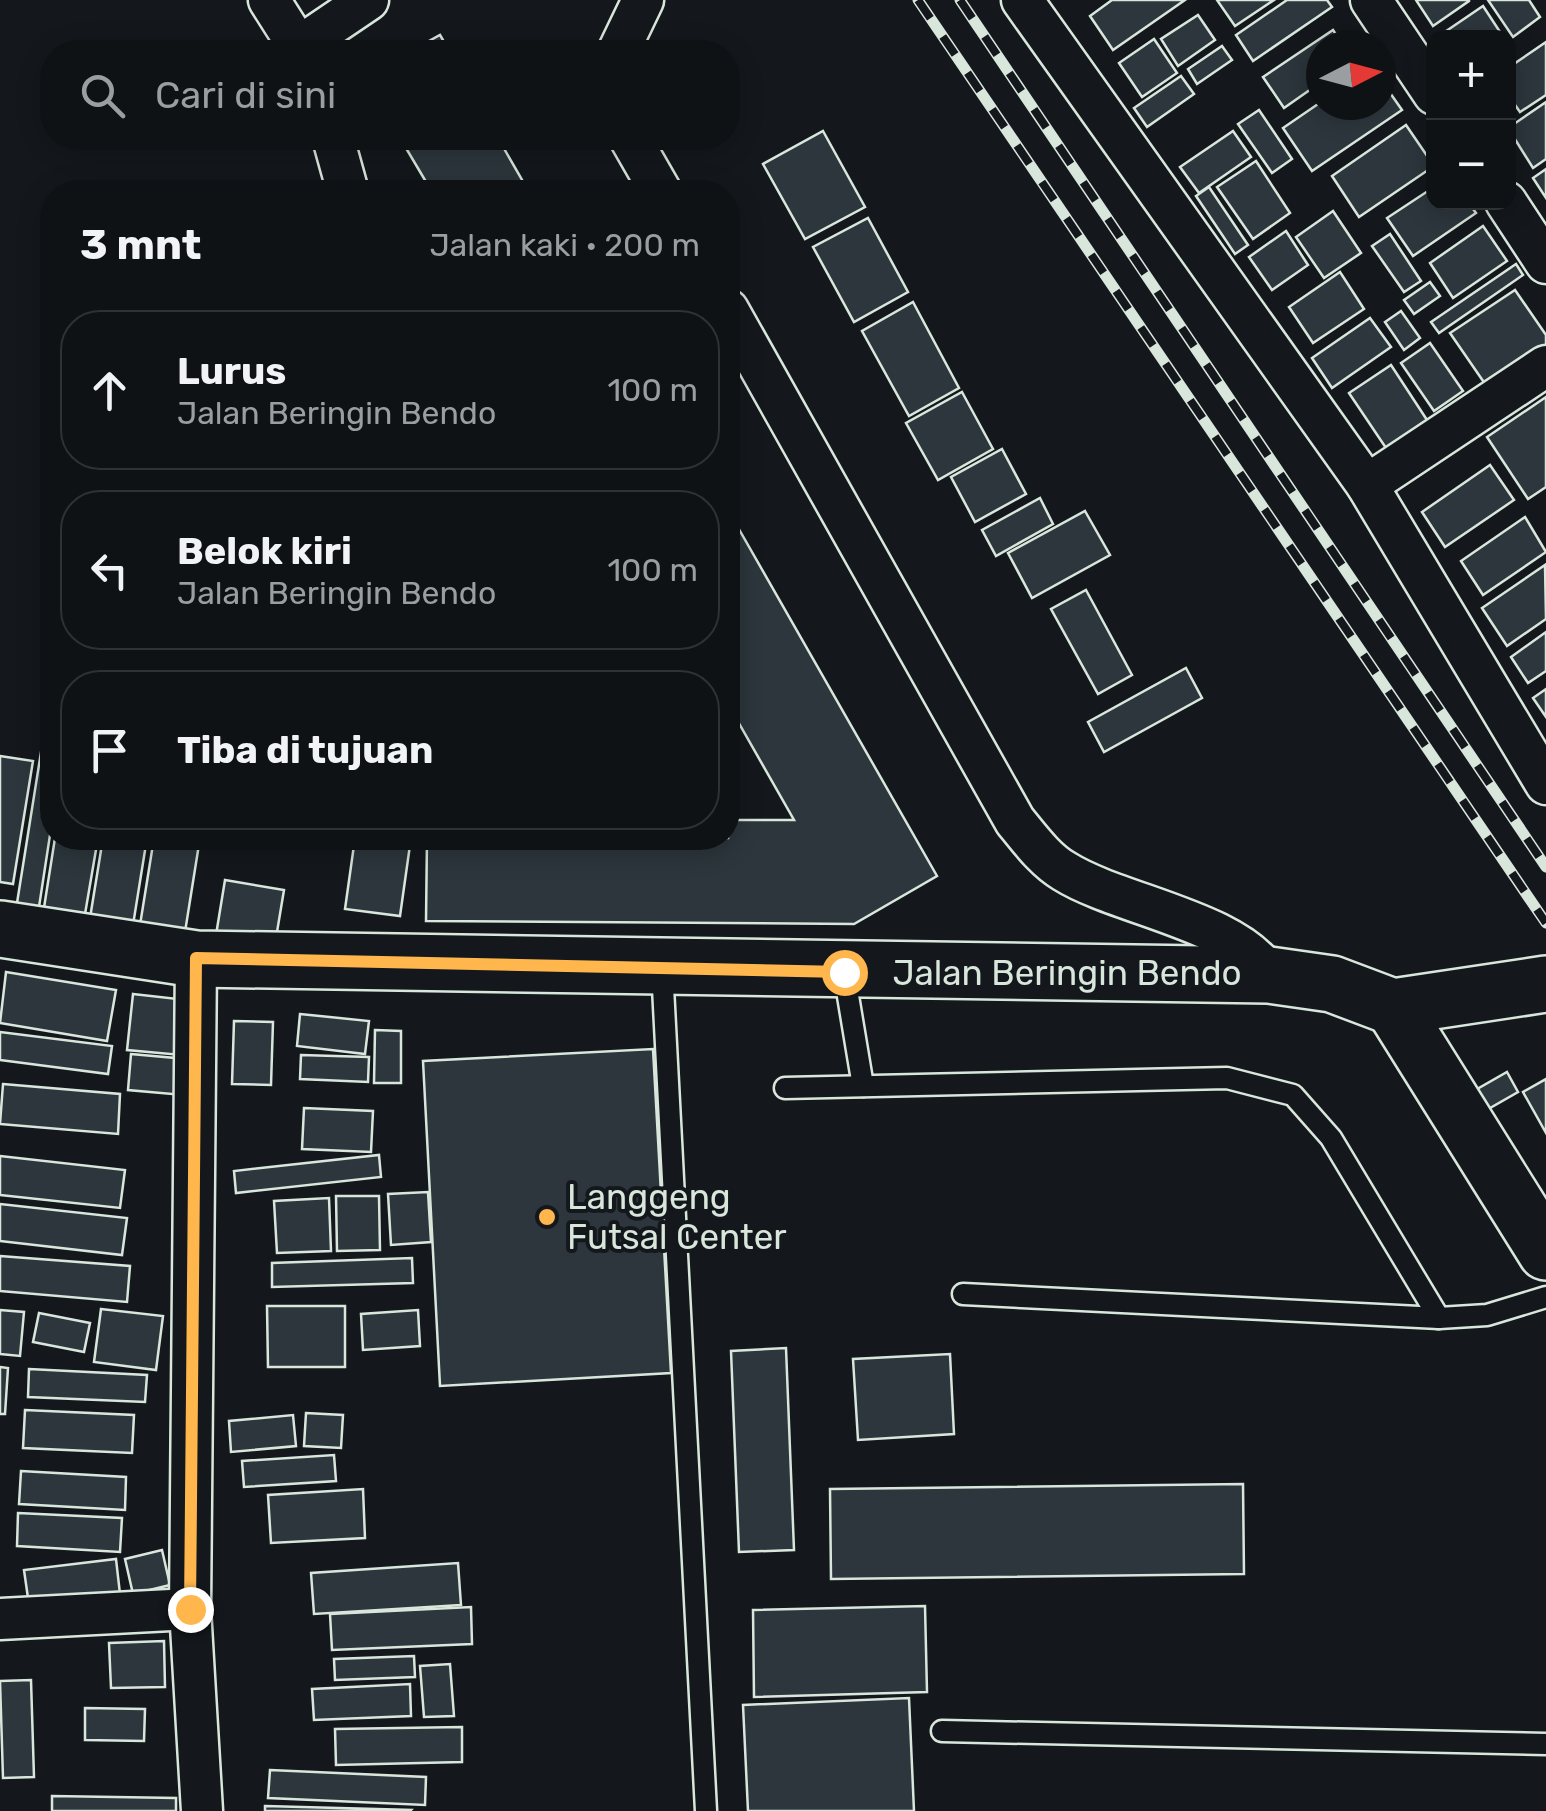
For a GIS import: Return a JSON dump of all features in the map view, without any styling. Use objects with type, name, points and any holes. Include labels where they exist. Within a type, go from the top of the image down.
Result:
[{"type":"street","points":[[314,40],[368,0]]},
{"type":"street","points":[[624,40],[643,0]]},
{"type":"street","points":[[1022,0],[1367,485],[1546,784]]},
{"type":"street","points":[[1371,0],[1426,82]]},
{"type":"street","points":[[271,1],[295,40]]},
{"type":"street","points":[[336,150],[345,180]]},
{"type":"street","points":[[637,150],[654,180]]},
{"type":"street","points":[[1511,210],[1546,262]]},
{"type":"street","points":[[740,331],[1015,821],[1038,850],[1065,872],[1246,947],[1270,974]]},
{"type":"street","points":[[1367,485],[1546,366]]},
{"type":"street","name":"Jalan Beringin Bendo","points":[[0,929],[196,958],[844,972],[1270,974],[1332,984],[1393,1007]]},
{"type":"street","points":[[196,958],[190,1609],[202,1811]]},
{"type":"street","points":[[1546,984],[1393,1007],[1546,1252]]},
{"type":"street","points":[[0,1619],[190,1609]]},
{"type":"lane","points":[[662,966],[706,1811]]},
{"type":"lane","points":[[844,972],[864,1086]]},
{"type":"lane","points":[[784,1088],[1227,1078],[1292,1095],[1330,1138],[1439,1318]]},
{"type":"lane","points":[[963,1294],[1439,1318],[1487,1315],[1546,1297]]},
{"type":"lane","points":[[942,1731],[1546,1744]]},
{"type":"building","points":[[1112,0],[1185,0],[1113,50],[1090,16]]},
{"type":"building","points":[[1217,0],[1274,0],[1235,26]]},
{"type":"building","points":[[1287,0],[1327,0],[1332,7],[1253,61],[1236,35]]},
{"type":"building","points":[[1416,0],[1469,0],[1469,1],[1433,26]]},
{"type":"building","points":[[1488,0],[1529,0],[1540,17],[1516,35],[1516,30],[1508,30]]},
{"type":"building","points":[[1483,6],[1499,30],[1448,30]]},
{"type":"building","points":[[1198,15],[1215,40],[1178,66],[1161,39]]},
{"type":"building","points":[[1154,39],[1177,73],[1142,97],[1119,63]]},
{"type":"building","points":[[1546,42],[1546,95],[1520,112],[1516,106],[1516,63]]},
{"type":"building","points":[[1222,46],[1232,60],[1197,84],[1188,69]]},
{"type":"building","points":[[1306,48],[1306,93],[1284,108],[1263,77]]},
{"type":"building","points":[[1181,76],[1194,94],[1147,127],[1134,108]]},
{"type":"building","points":[[1546,102],[1546,159],[1533,168],[1516,141],[1516,123]]},
{"type":"building","points":[[1259,110],[1292,159],[1272,173],[1238,124]]},
{"type":"building","points":[[1306,112],[1306,120],[1387,120],[1312,171],[1283,128]]},
{"type":"building","points":[[1406,125],[1426,154],[1426,171],[1359,217],[1332,176]]},
{"type":"building","points":[[823,131],[865,207],[805,239],[763,164]]},
{"type":"building","points":[[1233,131],[1251,157],[1199,193],[1180,167]]},
{"type":"building","points":[[407,150],[505,150],[522,180],[425,180]]},
{"type":"building","points":[[1256,161],[1290,213],[1253,239],[1217,187]]},
{"type":"building","points":[[1546,169],[1546,198],[1533,178]]},
{"type":"building","points":[[1209,187],[1248,245],[1235,254],[1196,196]]},
{"type":"building","points":[[1426,192],[1426,210],[1476,213],[1413,256],[1387,218]]},
{"type":"building","points":[[1333,211],[1361,253],[1324,278],[1296,237]]},
{"type":"building","points":[[868,218],[908,292],[854,322],[813,247]]},
{"type":"building","points":[[1483,226],[1507,261],[1453,298],[1430,263]]},
{"type":"building","points":[[1286,231],[1308,265],[1272,290],[1249,257]]},
{"type":"building","points":[[1390,234],[1421,281],[1404,292],[1372,246]]},
{"type":"building","points":[[1516,264],[1523,275],[1439,333],[1431,322]]},
{"type":"building","points":[[1340,272],[1364,309],[1313,343],[1289,307]]},
{"type":"building","points":[[1430,282],[1440,296],[1414,314],[1404,300]]},
{"type":"building","points":[[1515,290],[1546,335],[1546,357],[1492,394],[1450,333]]},
{"type":"building","points":[[913,302],[959,388],[909,416],[862,331]]},
{"type":"building","points":[[1401,311],[1420,338],[1404,350],[1385,322]]},
{"type":"building","points":[[1370,318],[1391,347],[1332,388],[1312,358]]},
{"type":"building","points":[[1430,343],[1463,391],[1434,411],[1401,363]]},
{"type":"building","points":[[1391,365],[1427,420],[1386,448],[1349,393]]},
{"type":"building","points":[[962,392],[993,449],[938,480],[906,423]]},
{"type":"building","points":[[1546,397],[1546,487],[1528,499],[1487,437]]},
{"type":"building","points":[[1002,449],[1026,494],[975,522],[951,477]]},
{"type":"building","points":[[1490,465],[1514,500],[1445,547],[1422,512]]},
{"type":"building","points":[[1040,498],[1053,524],[996,556],[982,530]]},
{"type":"building","points":[[1085,511],[1110,555],[1032,598],[1008,553]]},
{"type":"building","points":[[1525,517],[1546,552],[1483,595],[1461,561]]},
{"type":"building","points":[[740,531],[937,876],[854,924],[426,921],[427,850],[740,850],[740,820],[794,820],[740,725]]},
{"type":"building","points":[[1545,565],[1546,619],[1507,646],[1482,608]]},
{"type":"building","points":[[1086,590],[1132,675],[1098,694],[1051,609]]},
{"type":"building","points":[[1546,632],[1546,671],[1528,683],[1511,657]]},
{"type":"building","points":[[1186,668],[1202,698],[1104,752],[1088,722]]},
{"type":"building","points":[[1546,689],[1546,717],[1533,698]]},
{"type":"building","points":[[0,756],[33,761],[13,884],[0,882]]},
{"type":"building","points":[[40,759],[40,850],[48,850],[39,907],[17,903]]},
{"type":"building","points":[[53,850],[96,850],[84,920],[43,914]]},
{"type":"building","points":[[101,850],[145,850],[133,925],[90,918]]},
{"type":"building","points":[[152,850],[198,850],[185,932],[140,925]]},
{"type":"building","points":[[353,850],[409,850],[400,916],[345,909]]},
{"type":"building","points":[[225,880],[284,890],[275,944],[216,935]]},
{"type":"building","points":[[6,972],[116,990],[107,1041],[0,1023]]},
{"type":"building","points":[[133,994],[187,1000],[181,1055],[127,1050]]},
{"type":"building","points":[[300,1014],[369,1021],[365,1054],[297,1046]]},
{"type":"building","points":[[234,1021],[273,1022],[271,1085],[232,1084]]},
{"type":"building","points":[[375,1030],[401,1031],[401,1083],[374,1083]]},
{"type":"building","points":[[0,1032],[112,1046],[108,1074],[0,1060]]},
{"type":"building","name":"Langgeng Futsal Center","points":[[653,1049],[671,1373],[440,1386],[423,1061]]},
{"type":"building","points":[[131,1054],[186,1059],[183,1095],[128,1090]]},
{"type":"building","points":[[301,1055],[369,1057],[368,1082],[300,1079]]},
{"type":"building","points":[[1507,1072],[1518,1092],[1476,1116],[1465,1096]]},
{"type":"building","points":[[1546,1079],[1546,1133],[1523,1092]]},
{"type":"building","points":[[3,1084],[120,1094],[118,1134],[0,1124]]},
{"type":"building","points":[[304,1108],[373,1111],[371,1152],[302,1149]]},
{"type":"building","points":[[379,1155],[381,1177],[236,1193],[234,1171]]},
{"type":"building","points":[[0,1156],[125,1170],[120,1208],[0,1195]]},
{"type":"building","points":[[428,1192],[431,1242],[391,1245],[388,1194]]},
{"type":"building","points":[[336,1196],[379,1196],[380,1250],[337,1251]]},
{"type":"building","points":[[329,1198],[331,1251],[277,1253],[274,1201]]},
{"type":"building","points":[[0,1204],[127,1218],[122,1255],[0,1241]]},
{"type":"building","points":[[0,1256],[130,1266],[127,1302],[0,1291]]},
{"type":"building","points":[[412,1258],[413,1283],[272,1287],[272,1263]]},
{"type":"building","points":[[267,1306],[345,1306],[345,1367],[268,1367]]},
{"type":"building","points":[[101,1309],[163,1316],[156,1370],[94,1362]]},
{"type":"building","points":[[0,1310],[24,1312],[20,1356],[0,1354]]},
{"type":"building","points":[[418,1310],[420,1346],[363,1350],[361,1314]]},
{"type":"building","points":[[39,1313],[90,1323],[84,1352],[33,1342]]},
{"type":"building","points":[[786,1348],[794,1550],[739,1552],[731,1351]]},
{"type":"building","points":[[950,1354],[954,1434],[858,1440],[853,1359]]},
{"type":"building","points":[[0,1367],[8,1368],[5,1414],[0,1414]]},
{"type":"building","points":[[29,1369],[147,1375],[145,1402],[28,1397]]},
{"type":"building","points":[[25,1410],[134,1415],[132,1453],[23,1448]]},
{"type":"building","points":[[306,1413],[343,1415],[341,1448],[304,1446]]},
{"type":"building","points":[[293,1415],[296,1446],[231,1452],[229,1421]]},
{"type":"building","points":[[334,1455],[336,1481],[244,1487],[242,1461]]},
{"type":"building","points":[[21,1471],[126,1477],[125,1510],[19,1504]]},
{"type":"building","points":[[1243,1484],[1244,1574],[831,1579],[830,1489]]},
{"type":"building","points":[[363,1489],[365,1538],[271,1543],[268,1495]]},
{"type":"building","points":[[18,1513],[122,1518],[120,1552],[17,1546]]},
{"type":"building","points":[[162,1550],[170,1585],[133,1594],[125,1559]]},
{"type":"building","points":[[116,1559],[120,1594],[29,1605],[24,1570]]},
{"type":"building","points":[[458,1563],[461,1605],[314,1614],[311,1573]]},
{"type":"building","points":[[925,1606],[927,1692],[754,1697],[753,1610]]},
{"type":"building","points":[[471,1607],[472,1644],[332,1650],[330,1614]]},
{"type":"building","points":[[164,1641],[165,1687],[111,1688],[109,1643]]},
{"type":"building","points":[[414,1656],[415,1677],[335,1680],[334,1659]]},
{"type":"building","points":[[450,1664],[454,1716],[424,1717],[420,1666]]},
{"type":"building","points":[[31,1680],[34,1777],[3,1778],[0,1681]]},
{"type":"building","points":[[410,1684],[411,1716],[314,1720],[312,1689]]},
{"type":"building","points":[[909,1698],[914,1811],[748,1811],[743,1705]]},
{"type":"building","points":[[85,1708],[145,1709],[144,1741],[85,1740]]},
{"type":"building","points":[[462,1727],[462,1762],[336,1765],[335,1729]]},
{"type":"building","points":[[270,1770],[426,1777],[425,1805],[268,1798]]},
{"type":"building","points":[[52,1796],[176,1798],[176,1811],[52,1811]]},
{"type":"building","points":[[265,1806],[411,1810],[265,1811]]},
{"type":"railway","points":[[918,0],[1546,923]]},
{"type":"railway","points":[[960,0],[1546,867]]},
{"type":"place","name":"Langgeng Futsal Center","points":[[547,1217]]},
{"type":"route","points":[[190,1609],[196,958],[844,972]]}]
